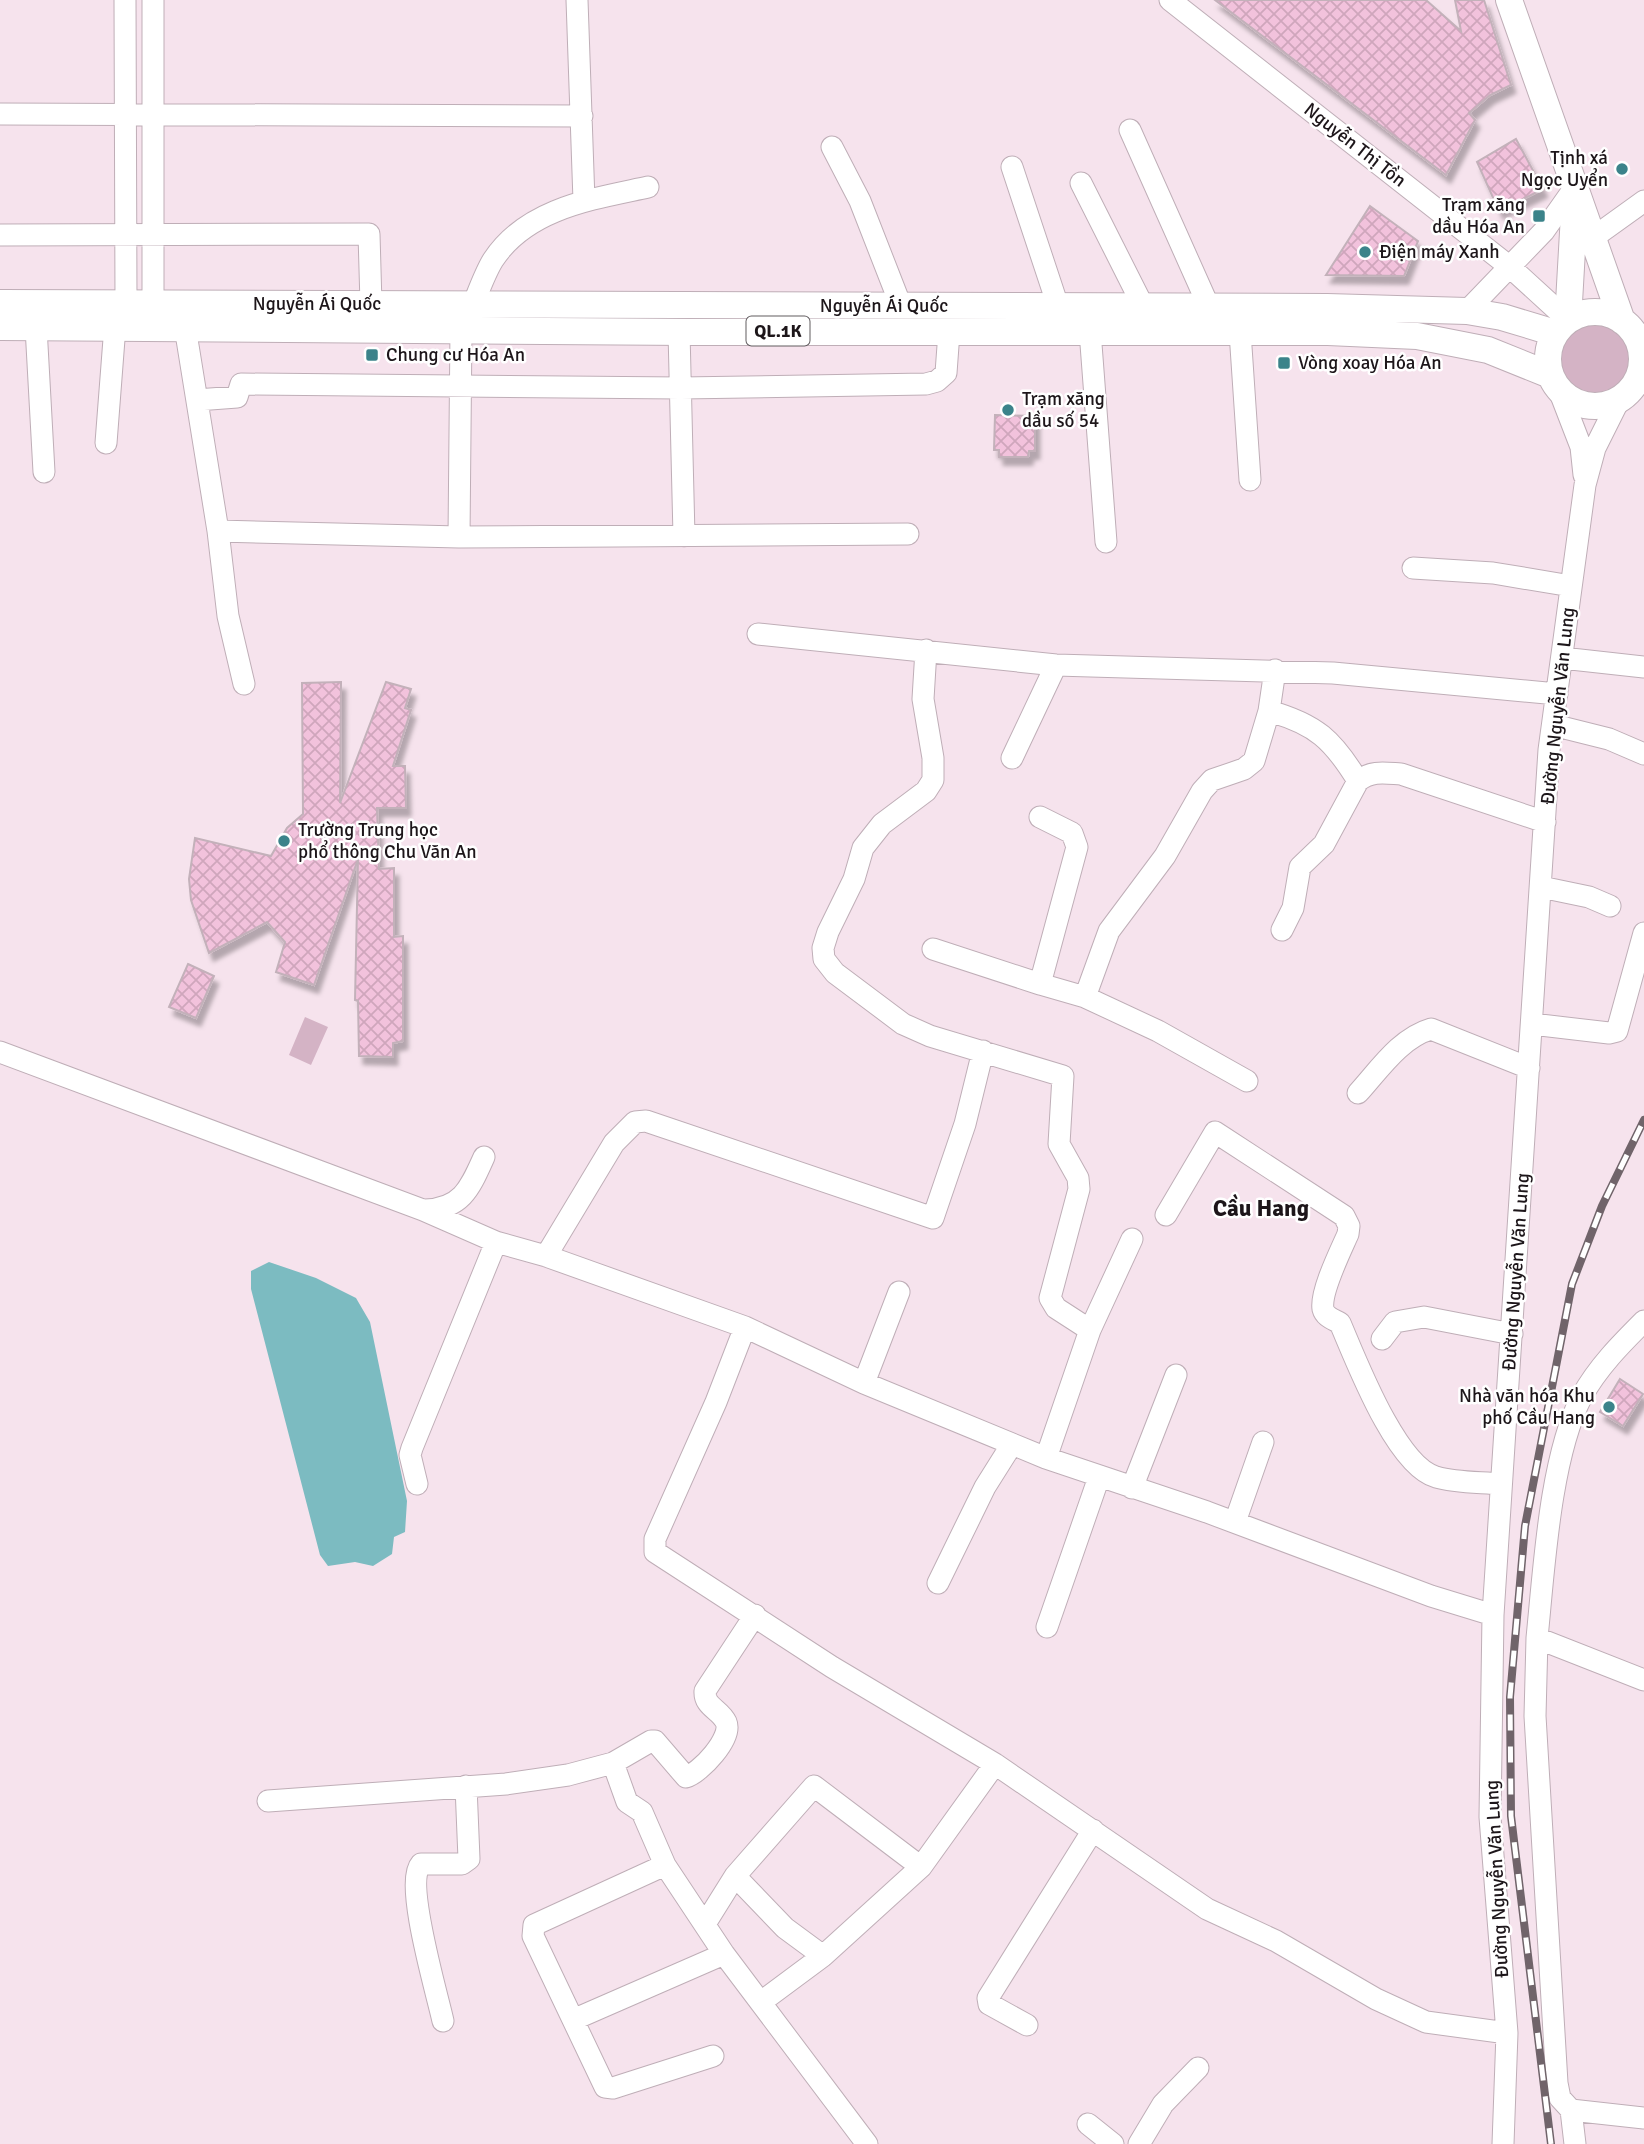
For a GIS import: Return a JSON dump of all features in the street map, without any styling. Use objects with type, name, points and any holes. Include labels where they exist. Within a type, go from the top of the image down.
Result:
[{"type":"main road","points":[[1509,0],[1594,237],[1634,333],[1642,359],[1641,371],[1631,396],[1604,406],[1587,406],[1572,401],[1555,382],[1549,346],[1562,327],[1586,313],[1605,313],[1634,333]]},
{"type":"main road","points":[[1562,327],[1576,185]]},
{"type":"main road","name":"Nguyễn Ái Quốc","points":[[0,327],[36,327],[121,314],[153,302],[901,306],[1090,331],[1417,336],[1488,350],[1555,382]]},
{"type":"main road","name":"Nguyễn Ái Quốc","points":[[0,303],[121,314],[186,327],[949,332],[1058,306],[1143,306],[1467,311],[1562,327]]},
{"type":"street","points":[[106,443],[121,314],[126,235],[125,0]]},
{"type":"street","points":[[153,0],[153,302]]},
{"type":"street","points":[[577,0],[584,201]]},
{"type":"street","name":"Nguyễn Thị Tồn","points":[[1170,0],[1510,267],[1562,327]]},
{"type":"street","points":[[0,114],[582,116]]},
{"type":"street","points":[[1130,130],[1209,307]]},
{"type":"street","points":[[832,147],[860,201],[901,306]]},
{"type":"street","points":[[1012,167],[1058,306]]},
{"type":"street","points":[[1081,183],[1143,306]]},
{"type":"street","points":[[1467,311],[1544,231],[1576,185]]},
{"type":"street","points":[[473,304],[492,262],[505,244],[539,219],[584,201],[648,187]]},
{"type":"street","points":[[1594,237],[1644,201]]},
{"type":"street","points":[[0,235],[369,234],[371,304]]},
{"type":"street","points":[[36,327],[44,472]]},
{"type":"street","points":[[186,327],[218,531],[228,617],[244,684]]},
{"type":"street","points":[[459,537],[461,329]]},
{"type":"street","points":[[1090,331],[1106,542]]},
{"type":"street","points":[[679,332],[684,536]]},
{"type":"street","points":[[197,400],[237,397],[241,384],[681,388],[932,383],[946,373],[949,332]]},
{"type":"street","points":[[1240,332],[1250,480]]},
{"type":"street","name":"Đường Nguyễn Văn Lung","points":[[1555,382],[1581,447],[1585,485]]},
{"type":"street","name":"Đường Nguyễn Văn Lung","points":[[1503,2144],[1507,2034],[1490,1817],[1493,1615],[1545,822],[1553,725],[1585,485],[1595,449],[1631,396]]},
{"type":"street","points":[[218,531],[459,537],[908,534]]},
{"type":"street","points":[[1413,568],[1493,573],[1571,586]]},
{"type":"street","points":[[758,634],[1056,665],[1275,670],[1557,694]]},
{"type":"street","points":[[926,650],[923,699],[933,758],[933,779],[926,791],[882,824],[863,848],[854,879],[828,932],[823,948],[824,959],[835,973],[903,1024],[1063,1076],[1059,1144],[1078,1178],[1079,1189],[1050,1298],[1055,1308],[1090,1330]]},
{"type":"street","points":[[1562,659],[1644,667]]},
{"type":"street","points":[[1012,758],[1056,665]]},
{"type":"street","points":[[1085,997],[1109,931],[1165,856],[1202,791],[1212,780],[1244,769],[1254,761],[1269,710],[1275,670]]},
{"type":"street","points":[[1269,710],[1295,718],[1338,748],[1358,781]]},
{"type":"street","points":[[1553,725],[1609,739],[1644,754]]},
{"type":"street","points":[[1282,930],[1293,908],[1300,867],[1324,844],[1358,781],[1378,772],[1401,774],[1545,822]]},
{"type":"street","points":[[1040,817],[1072,833],[1077,847],[1040,984]]},
{"type":"street","points":[[1541,887],[1589,897],[1610,906]]},
{"type":"street","points":[[1532,1024],[1609,1033],[1617,1031],[1644,933]]},
{"type":"street","points":[[933,949],[1085,997],[1158,1031],[1247,1081]]},
{"type":"street","points":[[1358,1094],[1396,1052],[1418,1033],[1431,1029],[1529,1068]]},
{"type":"street","points":[[546,1256],[614,1143],[635,1122],[646,1121],[933,1218],[965,1124],[983,1051]]},
{"type":"street","points":[[0,1052],[423,1210],[496,1242],[546,1256],[745,1327],[864,1383],[1046,1458],[1235,1522],[1431,1596],[1493,1615]]},
{"type":"street","points":[[1166,1214],[1216,1132],[1344,1216],[1349,1226],[1348,1234],[1324,1297],[1323,1309],[1328,1316],[1340,1323],[1386,1424],[1421,1469],[1435,1477],[1501,1484]]},
{"type":"street","points":[[423,1210],[445,1209],[454,1204],[473,1181],[484,1157]]},
{"type":"street","points":[[1046,1458],[1090,1330],[1132,1239]]},
{"type":"street","points":[[417,1484],[410,1455],[412,1448],[496,1242]]},
{"type":"street","points":[[864,1383],[899,1292]]},
{"type":"street","points":[[1382,1339],[1395,1322],[1424,1317],[1512,1334]]},
{"type":"street","points":[[1644,1321],[1601,1369],[1584,1393],[1572,1419],[1548,1529],[1537,1638],[1535,1716],[1560,2098],[1572,2110],[1644,2118]]},
{"type":"street","points":[[745,1327],[654,1545],[655,1552],[832,1667],[995,1764],[1093,1830],[1165,1883],[1207,1909],[1276,1941],[1376,1999],[1426,2022],[1507,2034]]},
{"type":"street","points":[[1132,1488],[1177,1375]]},
{"type":"street","points":[[1235,1522],[1263,1442]]},
{"type":"street","points":[[938,1583],[985,1487],[1012,1444]]},
{"type":"street","points":[[1047,1627],[1099,1477]]},
{"type":"street","points":[[268,1801],[555,1777],[613,1763],[651,1741],[655,1741],[685,1777],[693,1775],[709,1760],[724,1738],[727,1726],[725,1719],[708,1704],[705,1691],[755,1615]]},
{"type":"street","points":[[1537,1638],[1644,1681]]},
{"type":"street","points":[[613,1763],[627,1802],[642,1812],[666,1865],[724,1954],[867,2144]]},
{"type":"street","points":[[761,2002],[823,1956],[921,1867],[995,1764]]},
{"type":"street","points":[[443,2021],[416,1897],[416,1874],[421,1864],[462,1864],[470,1859],[467,1786]]},
{"type":"street","points":[[705,1924],[735,1876],[814,1786],[921,1867]]},
{"type":"street","points":[[1027,2025],[989,2004],[988,1998],[1093,1830]]},
{"type":"street","points":[[666,1865],[534,1926],[535,1941],[575,2019],[603,2085],[608,2089],[713,2056]]},
{"type":"street","points":[[735,1876],[785,1928],[823,1956]]},
{"type":"street","points":[[575,2019],[724,1954]]},
{"type":"street","points":[[1139,2144],[1163,2104],[1198,2068]]},
{"type":"street","points":[[1572,2110],[1575,2144]]},
{"type":"street","points":[[1088,2124],[1114,2144]]},
{"type":"shaded area","points":[[1588,323],[1602,323],[1621,333],[1631,352],[1631,366],[1621,385],[1602,395],[1588,395],[1569,385],[1559,366],[1559,352],[1569,333]]},
{"type":"shaded area","points":[[305,1017],[328,1027],[311,1065],[289,1055]]},
{"type":"water","points":[[269,1262],[316,1278],[356,1298],[370,1322],[407,1501],[405,1532],[394,1537],[392,1554],[373,1566],[355,1562],[328,1566],[320,1555],[251,1289],[251,1271]]},
{"type":"building","points":[[1215,0],[1426,0],[1461,31],[1455,0],[1484,0],[1511,85],[1490,95],[1469,113],[1475,120],[1446,175]]},
{"type":"building","points":[[1516,139],[1543,189],[1499,211],[1477,162]]},
{"type":"building","name":"Điện máy Xanh","points":[[1370,206],[1418,241],[1404,276],[1326,275]]},
{"type":"building","points":[[995,415],[1035,416],[1035,451],[1029,451],[1028,457],[999,457],[999,450],[994,450]]},
{"type":"building","points":[[341,682],[340,803],[386,682],[411,689],[405,708],[411,710],[393,766],[405,766],[406,808],[377,808],[379,869],[394,868],[394,937],[403,936],[403,1041],[393,1043],[393,1057],[359,1056],[358,1001],[355,1000],[358,859],[314,985],[276,972],[285,942],[267,922],[209,953],[191,900],[189,879],[195,838],[271,856],[287,828],[303,814],[302,683]]},
{"type":"building","points":[[188,964],[214,976],[196,1018],[169,1007]]},
{"type":"building","points":[[1620,1379],[1643,1394],[1623,1426],[1600,1412]]},
{"type":"railway","points":[[1551,2144],[1511,1816],[1510,1697],[1525,1526],[1572,1284],[1602,1206],[1644,1120]]},
{"type":"place","name":"Tịnh xá Ngọc Uyển","points":[[1622,169]]},
{"type":"place","name":"Trạm xăng dầu Hóa An","points":[[1539,216]]},
{"type":"place","name":"Điện máy Xanh","points":[[1365,252]]},
{"type":"place","name":"Chung cư Hóa An","points":[[372,355]]},
{"type":"place","name":"Vòng xoay Hóa An","points":[[1284,363]]},
{"type":"place","name":"Trạm xăng dầu số 54","points":[[1008,410]]},
{"type":"place","name":"Trường Trung học phổ thông Chu Văn An","points":[[284,841]]},
{"type":"place","name":"Nhà văn hóa Khu phố Cầu Hang","points":[[1609,1407]]},
{"type":"district","name":"Cầu Hang","points":[[1261,1208]]}]
